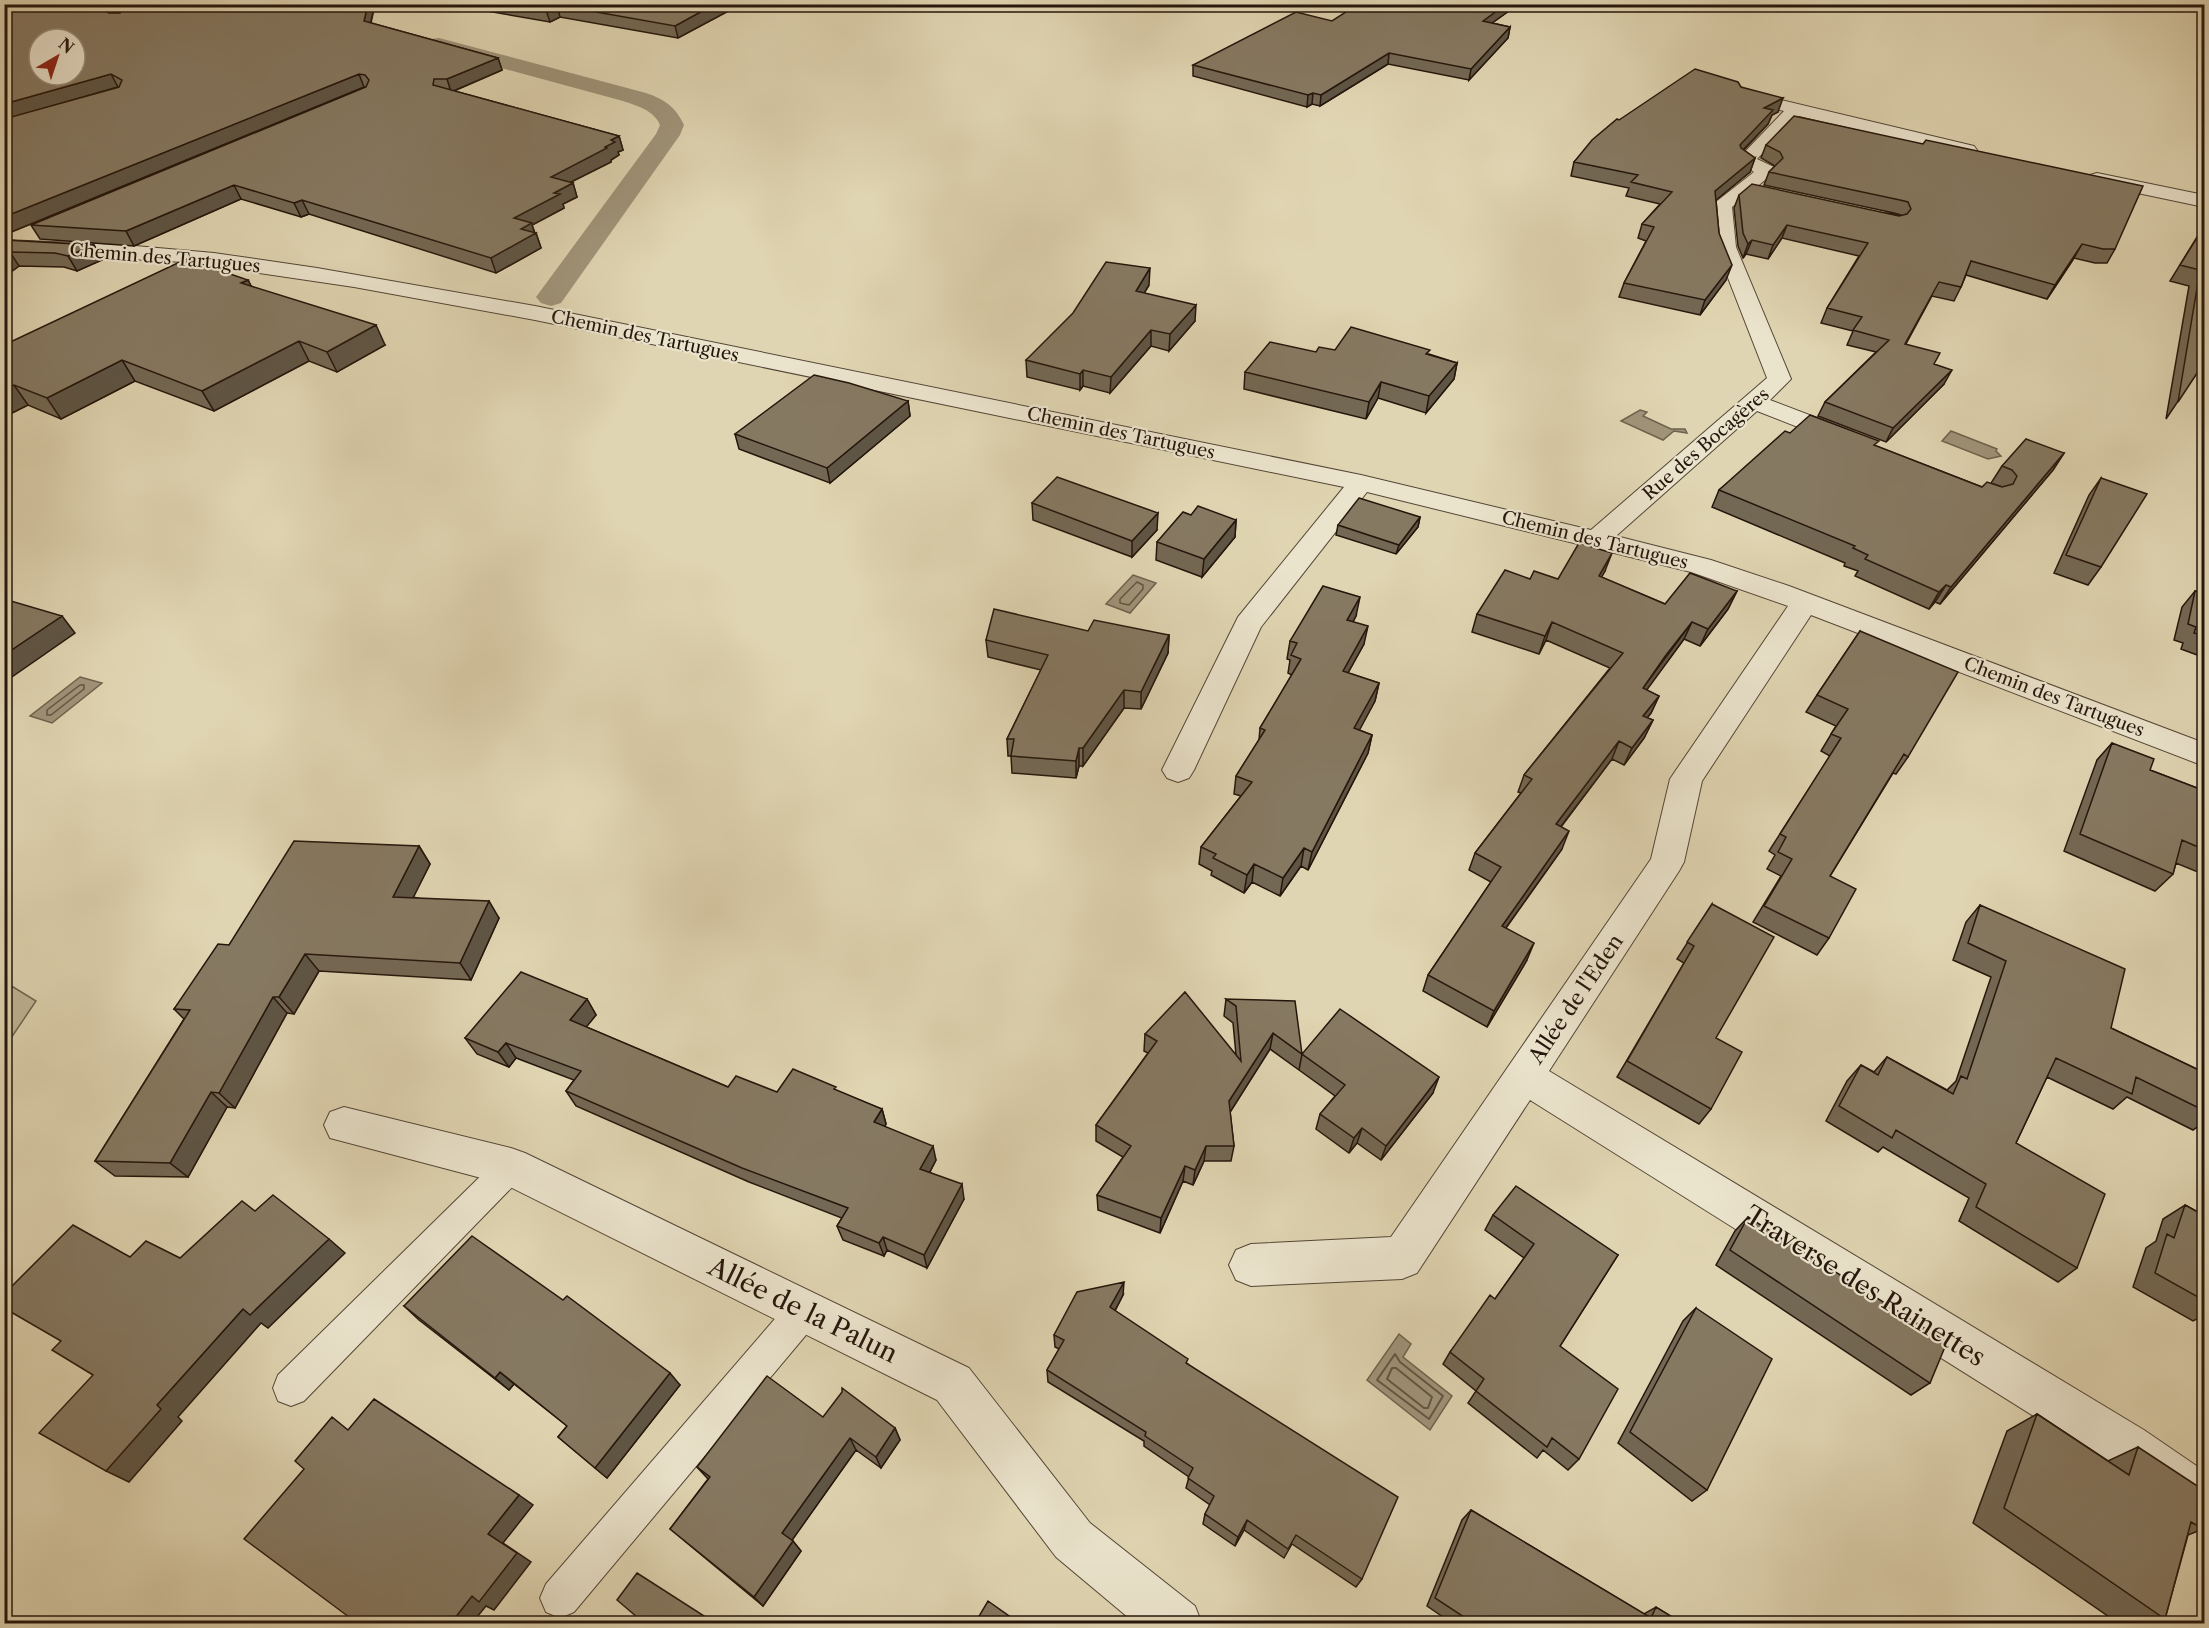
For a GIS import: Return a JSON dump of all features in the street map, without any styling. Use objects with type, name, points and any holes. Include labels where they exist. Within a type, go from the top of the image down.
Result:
[{"type":"street","points":[[1753,97],[1795,110],[1981,153]]},
{"type":"street","name":"Rue des Bocagères","points":[[1597,539],[1779,379],[1726,247],[1722,205],[1767,171],[1746,160],[1795,110]]},
{"type":"street","points":[[2079,175],[2205,201]]},
{"type":"street","points":[[1744,189],[1767,194]]},
{"type":"street","points":[[4,245],[37,231]]},
{"type":"street","name":"Chemin des Tartugues","points":[[4,245],[132,252],[243,263],[428,294],[535,313],[1361,483],[1701,566],[1805,602],[2205,755]]},
{"type":"street","points":[[1754,402],[1862,444]]},
{"type":"street","points":[[1178,770],[1248,624],[1361,483]]},
{"type":"street","name":"Allée de l'Eden","points":[[1251,1265],[1401,1258],[1667,862],[1686,779],[1805,602]]},
{"type":"street","name":"Traverse des Rainettes","points":[[1524,1076],[2127,1447],[2205,1498]]},
{"type":"street","name":"Allée de la Palun","points":[[344,1125],[511,1167],[953,1384],[1073,1540],[1177,1623]]},
{"type":"lane","points":[[291,1388],[511,1167]]},
{"type":"lane","points":[[560,1598],[804,1311]]},
{"type":"shaded area","points":[[5,982],[36,1001],[5,1047]]},
{"type":"water","points":[[1640,410],[1647,412],[1643,416],[1671,429],[1685,429],[1687,433],[1674,431],[1663,440],[1621,421]]},
{"type":"water","points":[[1951,431],[1997,449],[1996,451],[2001,456],[1988,459],[1942,441]]},
{"type":"water","points":[[1133,575],[1156,583],[1130,613],[1106,604]]},
{"type":"water","points":[[80,677],[102,683],[52,723],[30,716]]},
{"type":"water","points":[[1399,1334],[1411,1344],[1403,1357],[1452,1396],[1430,1430],[1367,1380]]},
{"type":"building","points":[[4,4],[91,4],[109,13],[120,13],[124,9],[122,4],[368,4],[364,21],[498,58],[447,79],[434,79],[433,85],[619,136],[611,140],[615,142],[605,147],[607,148],[551,177],[573,183],[554,193],[560,194],[514,218],[532,223],[521,229],[536,233],[491,258],[302,200],[294,203],[234,185],[126,231],[31,225],[366,87],[369,80],[365,75],[359,74],[4,217],[4,119],[119,87],[122,80],[111,74],[87,81],[87,27],[27,27],[27,87],[65,87],[4,104]]},
{"type":"building","points":[[514,4],[715,4],[675,26],[557,5],[546,10]]},
{"type":"building","points":[[1358,4],[1506,4],[1483,21],[1510,27],[1471,69],[1389,53],[1321,95],[1313,93],[1308,95],[1193,65],[1296,12],[1332,21]]},
{"type":"building","points":[[1695,69],[1738,82],[1741,87],[1783,98],[1764,108],[1773,110],[1740,145],[1755,158],[1715,191],[1719,233],[1732,265],[1705,300],[1624,283],[1654,227],[1642,224],[1672,192],[1631,182],[1638,175],[1574,162],[1592,140],[1617,119],[1619,120]]},
{"type":"building","points":[[1794,116],[1923,144],[1926,140],[2143,186],[2115,249],[2082,244],[2055,285],[1971,261],[1961,287],[1939,282],[1905,344],[1940,353],[1934,364],[1952,370],[1893,428],[1825,402],[1889,340],[1853,330],[1862,317],[1827,308],[1868,243],[1787,225],[1773,245],[1752,240],[1748,244],[1743,233],[1739,195],[1752,184],[1899,216],[1907,214],[1911,209],[1908,202],[1769,172],[1783,158],[1780,152],[1766,145]]},
{"type":"building","points":[[2205,225],[2205,361],[2178,402],[2200,270],[2180,265]]},
{"type":"building","points":[[4,240],[94,245],[68,256],[55,253],[10,252],[4,255]]},
{"type":"building","points":[[186,259],[248,280],[241,283],[376,325],[327,352],[299,341],[202,391],[122,360],[47,398],[14,385],[4,389],[4,345]]},
{"type":"building","points":[[1106,262],[1150,268],[1136,291],[1196,305],[1170,334],[1151,330],[1111,377],[1083,370],[1080,374],[1026,360],[1073,313]]},
{"type":"building","points":[[1351,327],[1430,350],[1426,354],[1457,363],[1429,396],[1381,382],[1369,402],[1245,372],[1270,342],[1316,352],[1319,347],[1335,350]]},
{"type":"building","points":[[814,375],[908,401],[827,468],[735,434]]},
{"type":"building","points":[[1810,415],[1879,441],[1874,445],[1982,487],[1987,482],[2002,487],[2013,484],[2017,476],[2012,470],[2002,466],[2026,439],[2064,453],[1951,587],[1946,585],[1939,592],[1865,559],[1868,555],[1853,548],[1855,546],[1719,490],[1785,431],[1790,433]]},
{"type":"building","points":[[1057,477],[1158,513],[1132,541],[1032,503]]},
{"type":"building","points":[[2101,478],[2147,494],[2101,567],[2066,555]]},
{"type":"building","points":[[1359,498],[1420,517],[1399,545],[1338,525]]},
{"type":"building","points":[[1198,506],[1236,520],[1204,559],[1157,542],[1183,512],[1191,515]]},
{"type":"building","points":[[1579,543],[1612,553],[1599,576],[1665,604],[1690,573],[1737,591],[1708,629],[1692,622],[1666,655],[1643,688],[1659,696],[1643,716],[1653,720],[1632,748],[1619,741],[1556,824],[1569,831],[1502,926],[1534,943],[1494,1011],[1428,975],[1501,867],[1475,853],[1532,779],[1524,775],[1623,653],[1552,622],[1545,636],[1477,614],[1505,570],[1530,579],[1534,571],[1558,579]]},
{"type":"building","points":[[1323,586],[1360,597],[1347,620],[1368,626],[1343,671],[1379,683],[1354,728],[1372,735],[1312,852],[1304,848],[1283,878],[1254,864],[1247,875],[1213,858],[1216,854],[1201,847],[1252,782],[1236,776],[1265,730],[1260,728],[1301,659],[1291,655],[1297,643],[1290,641]]},
{"type":"building","points":[[2195,591],[2205,594],[2205,636],[2194,633],[2196,627],[2188,624]]},
{"type":"building","points":[[4,599],[62,616],[4,655]]},
{"type":"building","points":[[994,609],[1088,631],[1094,620],[1169,635],[1141,692],[1124,690],[1083,748],[1079,748],[1076,761],[1011,756],[1014,739],[1007,739],[1048,655],[986,640]]},
{"type":"building","points":[[1860,631],[1958,672],[1908,757],[1904,754],[1830,876],[1856,889],[1829,938],[1764,906],[1792,859],[1778,852],[1786,837],[1780,834],[1841,738],[1831,734],[1848,709],[1817,695]]},
{"type":"building","points":[[2112,743],[2154,759],[2150,770],[2205,791],[2205,850],[2182,840],[2173,874],[2080,834]]},
{"type":"building","points":[[294,841],[419,846],[393,897],[489,901],[460,963],[305,954],[279,997],[273,997],[219,1093],[211,1092],[170,1163],[95,1161],[190,1010],[174,1009],[218,944],[229,945]]},
{"type":"building","points":[[1712,904],[1774,937],[1716,1038],[1742,1052],[1711,1109],[1627,1061],[1694,946],[1687,942]]},
{"type":"building","points":[[1980,905],[2125,969],[2111,1028],[2205,1073],[2205,1111],[2136,1077],[2132,1094],[2056,1058],[2016,1143],[2105,1194],[2077,1268],[1976,1207],[1986,1184],[1896,1130],[1892,1138],[1839,1106],[1861,1065],[1878,1075],[1887,1057],[1953,1094],[1961,1076],[1967,1079],[2006,961],[1968,943]]},
{"type":"building","points":[[521,972],[587,999],[570,1020],[728,1087],[736,1076],[777,1092],[793,1069],[882,1109],[874,1122],[933,1146],[920,1169],[962,1184],[924,1255],[883,1237],[879,1243],[837,1226],[848,1208],[742,1168],[566,1091],[581,1071],[506,1043],[498,1052],[465,1038]]},
{"type":"building","points":[[1185,992],[1241,1061],[1236,1006],[1226,999],[1295,1001],[1302,1054],[1273,1033],[1229,1101],[1234,1146],[1206,1146],[1195,1170],[1185,1166],[1161,1218],[1097,1195],[1131,1146],[1096,1125],[1157,1041],[1145,1034]]},
{"type":"building","points":[[1340,1009],[1439,1077],[1386,1146],[1362,1128],[1354,1138],[1320,1114],[1345,1085],[1302,1054]]},
{"type":"building","points":[[1516,1186],[1618,1255],[1560,1346],[1618,1389],[1579,1459],[1552,1438],[1547,1447],[1476,1391],[1484,1379],[1450,1352],[1490,1295],[1495,1299],[1534,1244],[1493,1215]]},
{"type":"building","points":[[273,1195],[329,1239],[250,1315],[243,1309],[157,1405],[161,1409],[106,1471],[39,1433],[93,1375],[52,1350],[61,1341],[4,1308],[4,1294],[73,1225],[130,1257],[146,1241],[180,1258],[242,1201],[255,1211]]},
{"type":"building","points":[[2185,1205],[2205,1216],[2205,1301],[2155,1273],[2167,1234],[2174,1238]]},
{"type":"building","points":[[1748,1217],[1947,1342],[1930,1383],[1730,1250]]},
{"type":"building","points":[[472,1236],[563,1300],[567,1296],[670,1373],[595,1468],[558,1437],[567,1426],[500,1372],[495,1378],[404,1306]]},
{"type":"building","points":[[1124,1282],[1110,1307],[1188,1359],[1186,1363],[1398,1497],[1362,1579],[1296,1535],[1288,1549],[1247,1520],[1238,1537],[1205,1514],[1214,1496],[1188,1478],[1193,1468],[1145,1436],[1146,1432],[1047,1370],[1064,1340],[1054,1335],[1077,1292]]},
{"type":"building","points":[[1696,1308],[1772,1359],[1707,1490],[1630,1432]]},
{"type":"building","points":[[767,1376],[823,1417],[842,1392],[842,1388],[895,1428],[876,1457],[850,1438],[782,1533],[793,1541],[754,1597],[670,1529],[710,1477],[697,1467]]},
{"type":"building","points":[[374,1399],[519,1495],[488,1534],[517,1553],[479,1602],[472,1596],[451,1623],[350,1623],[353,1620],[244,1539],[304,1469],[295,1461],[332,1417],[348,1430]]},
{"type":"building","points":[[2037,1414],[2129,1475],[2138,1447],[2205,1491],[2205,1523],[2203,1529],[2191,1522],[2165,1619],[2004,1508]]},
{"type":"building","points":[[1471,1510],[1651,1618],[1656,1607],[1682,1623],[1473,1623],[1435,1598]]},
{"type":"building","points":[[637,1573],[715,1623],[644,1623],[617,1600]]},
{"type":"building","points":[[988,1601],[1019,1623],[975,1623]]},
{"type":"waterway","points":[[439,44],[644,100],[666,113],[672,125],[668,135],[551,297]]}]
